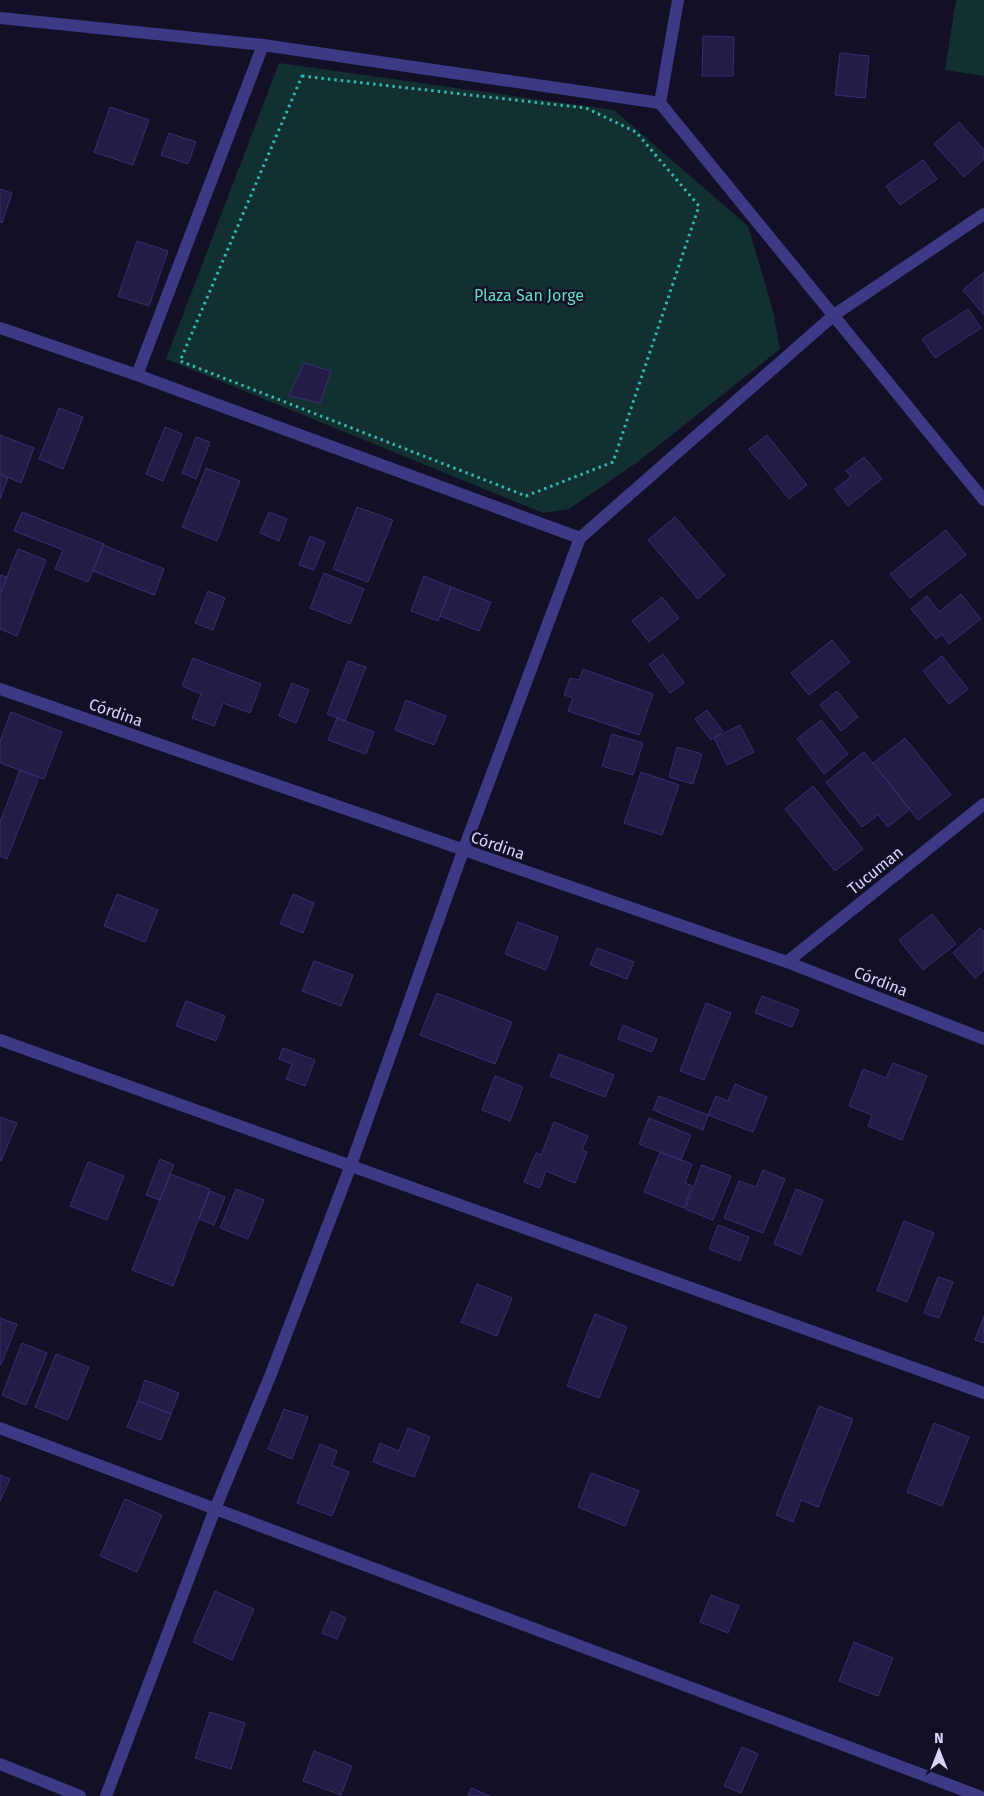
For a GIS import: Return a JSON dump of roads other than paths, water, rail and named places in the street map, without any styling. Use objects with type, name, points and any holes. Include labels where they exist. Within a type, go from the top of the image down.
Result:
[{"type":"street","points":[[660,104],[678,0]]},
{"type":"street","points":[[0,18],[263,45],[660,104],[984,500]]},
{"type":"street","points":[[137,375],[263,45]]},
{"type":"street","points":[[106,1796],[215,1509],[271,1374],[351,1165],[463,850],[580,538],[834,315],[984,214]]},
{"type":"street","points":[[0,328],[137,375],[580,538]]},
{"type":"street","name":"Córdina","points":[[0,689],[787,962],[984,1039]]},
{"type":"street","name":"Tucuman","points":[[787,962],[984,804]]},
{"type":"street","points":[[0,1040],[984,1393]]},
{"type":"street","points":[[0,1428],[979,1796]]},
{"type":"street","points":[[0,1764],[80,1796]]},
{"type":"park label","name":"Plaza San Jorge","points":[[529,295]]}]
